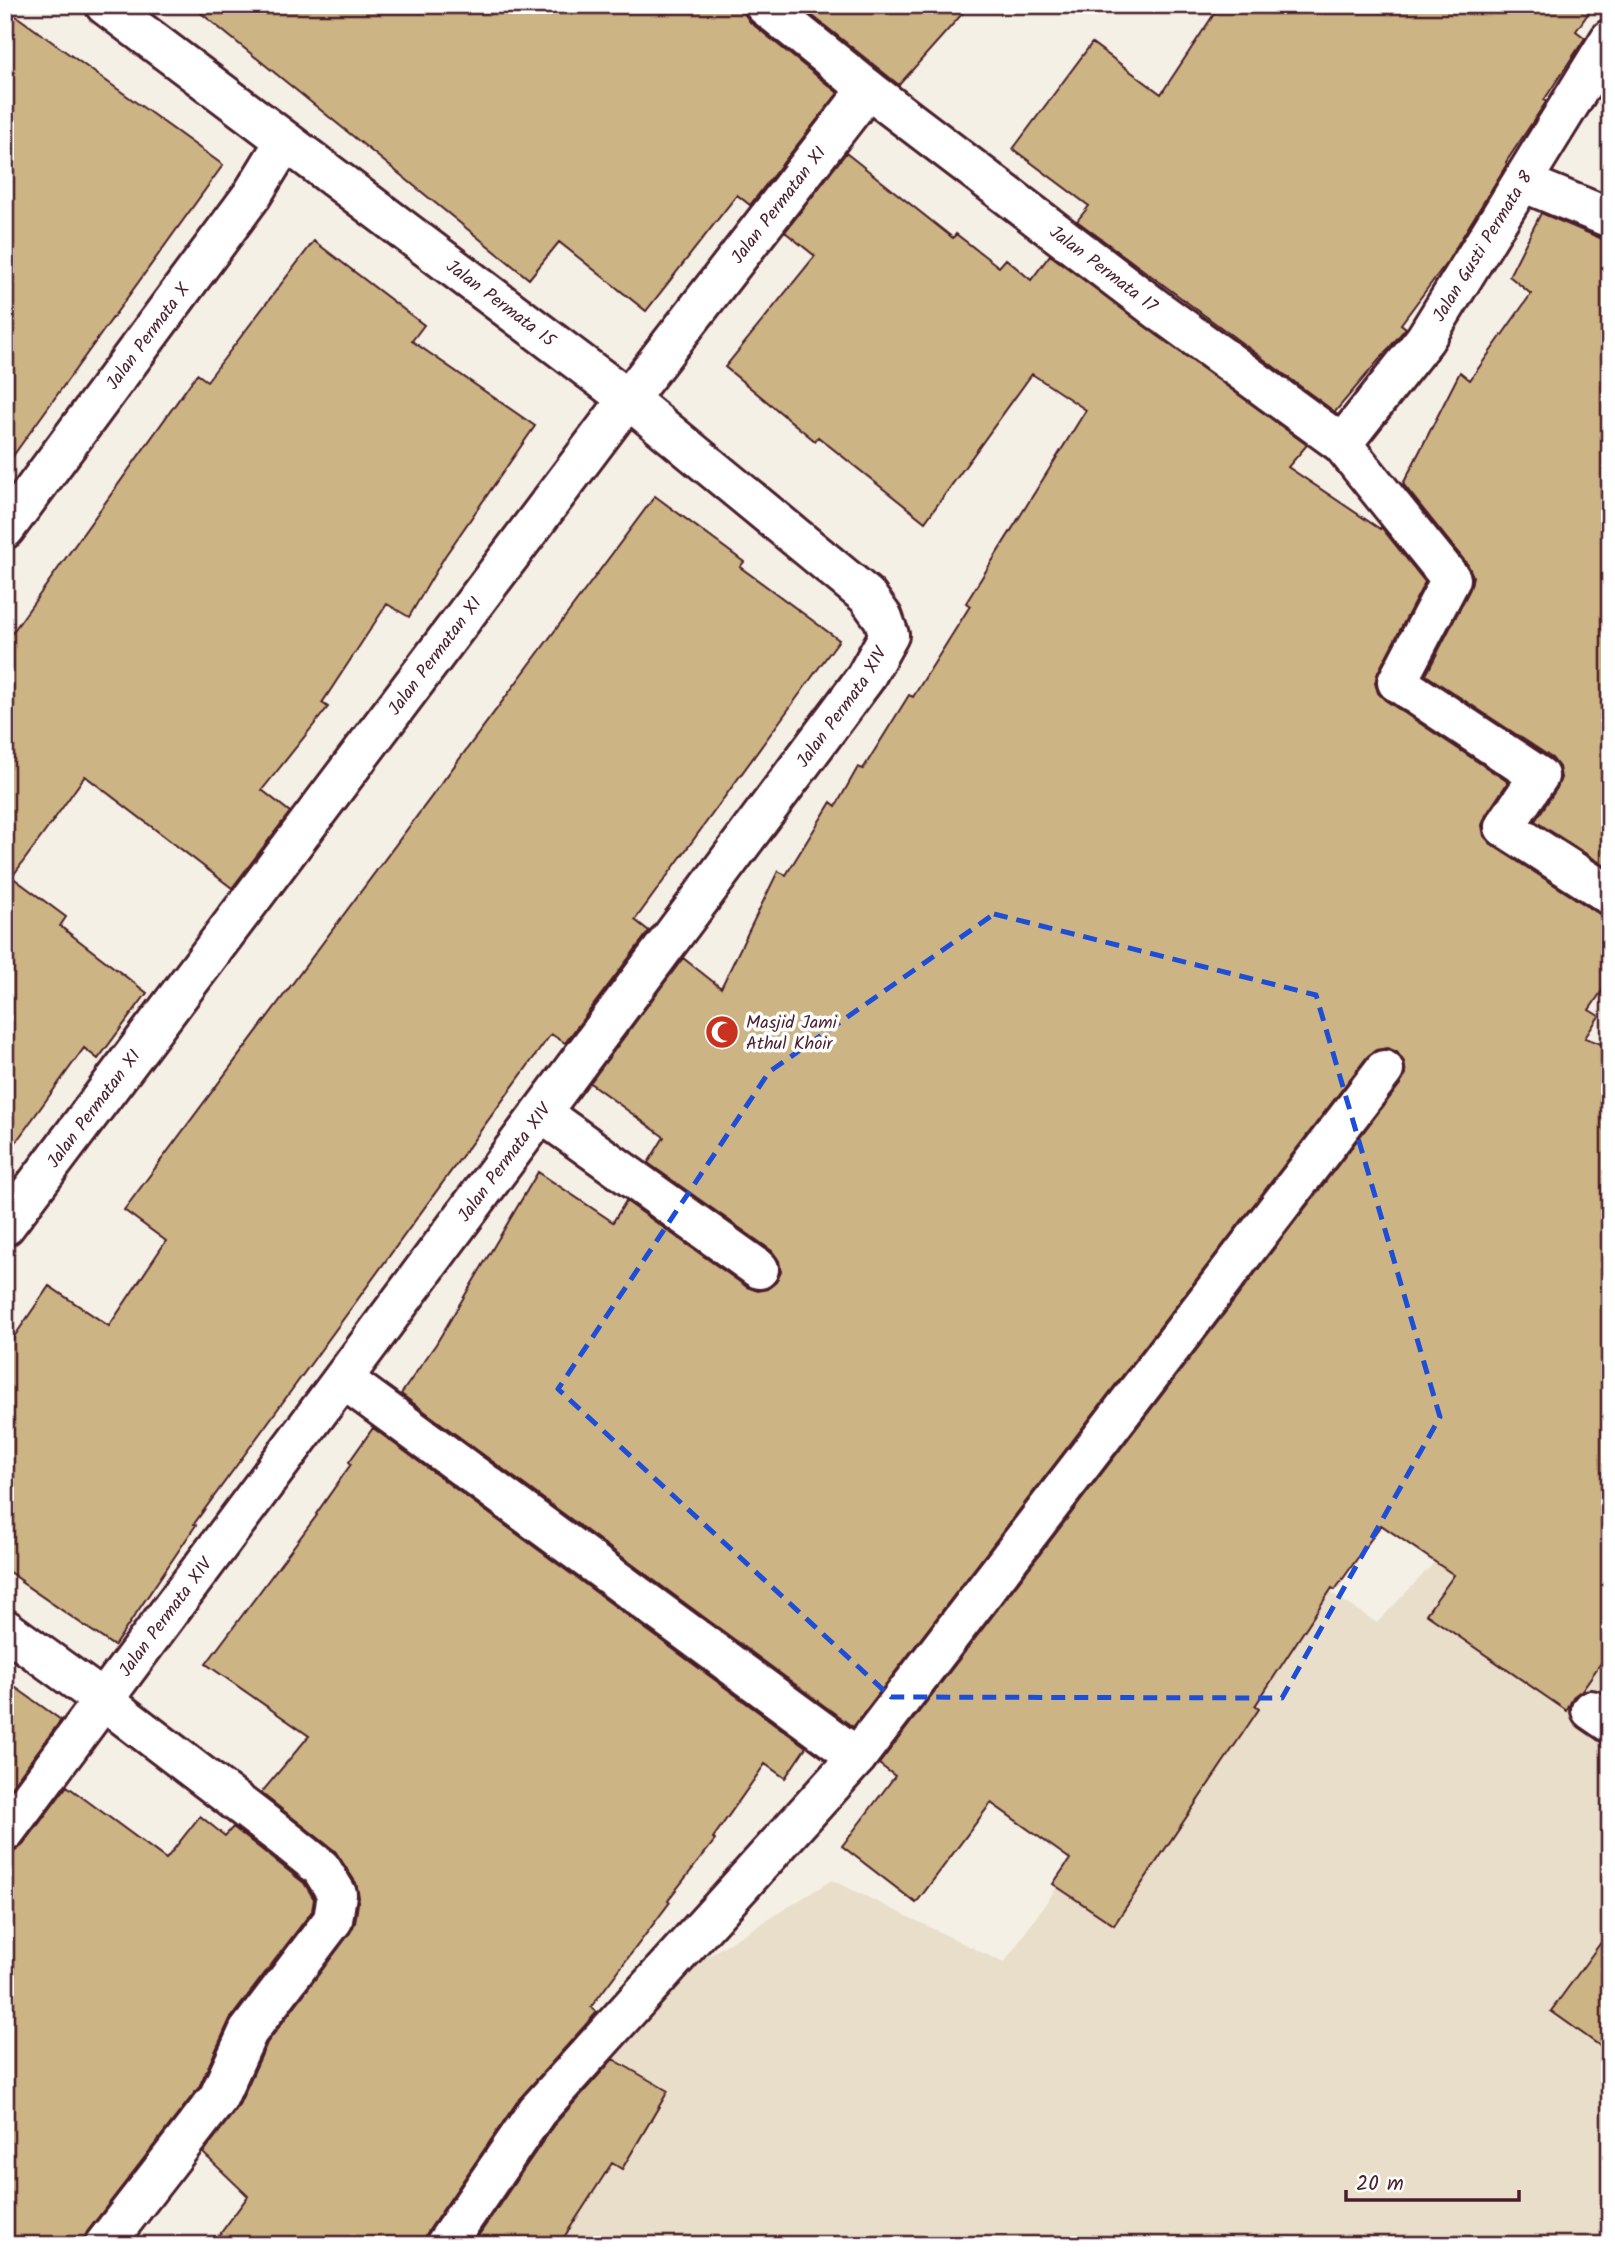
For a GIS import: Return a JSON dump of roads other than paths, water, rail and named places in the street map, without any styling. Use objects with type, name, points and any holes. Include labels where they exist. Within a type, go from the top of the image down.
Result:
[{"type":"street","name":"Jalan Permata 15","points":[[105,5],[628,399],[867,596],[883,618]]},
{"type":"street","name":"Jalan Permata 17","points":[[764,5],[868,89],[1158,310],[1342,444],[1451,579],[1397,682],[1539,776],[1504,827],[1610,895]]},
{"type":"street","name":"Jalan Gusti Permata 8","points":[[1342,444],[1425,339],[1610,39]]},
{"type":"street","name":"Jalan Permatan XI","points":[[5,1226],[628,399],[868,89]]},
{"type":"street","name":"Jalan Permata X","points":[[5,529],[252,195],[285,141]]},
{"type":"street","points":[[1522,182],[1610,218]]},
{"type":"street","name":"Jalan Permata XIV","points":[[5,1832],[865,678],[888,635],[883,618]]},
{"type":"street","points":[[445,2245],[537,2111],[857,1757],[1384,1070]]},
{"type":"street","points":[[541,1113],[760,1269]]},
{"type":"street","points":[[343,1379],[857,1757]]},
{"type":"street","points":[[5,1629],[103,1700],[321,1868],[337,1894],[333,1920],[248,2032],[218,2098],[104,2245]]},
{"type":"place","name":"Masjid Jami Athul Khoir","points":[[722,1032]]}]
